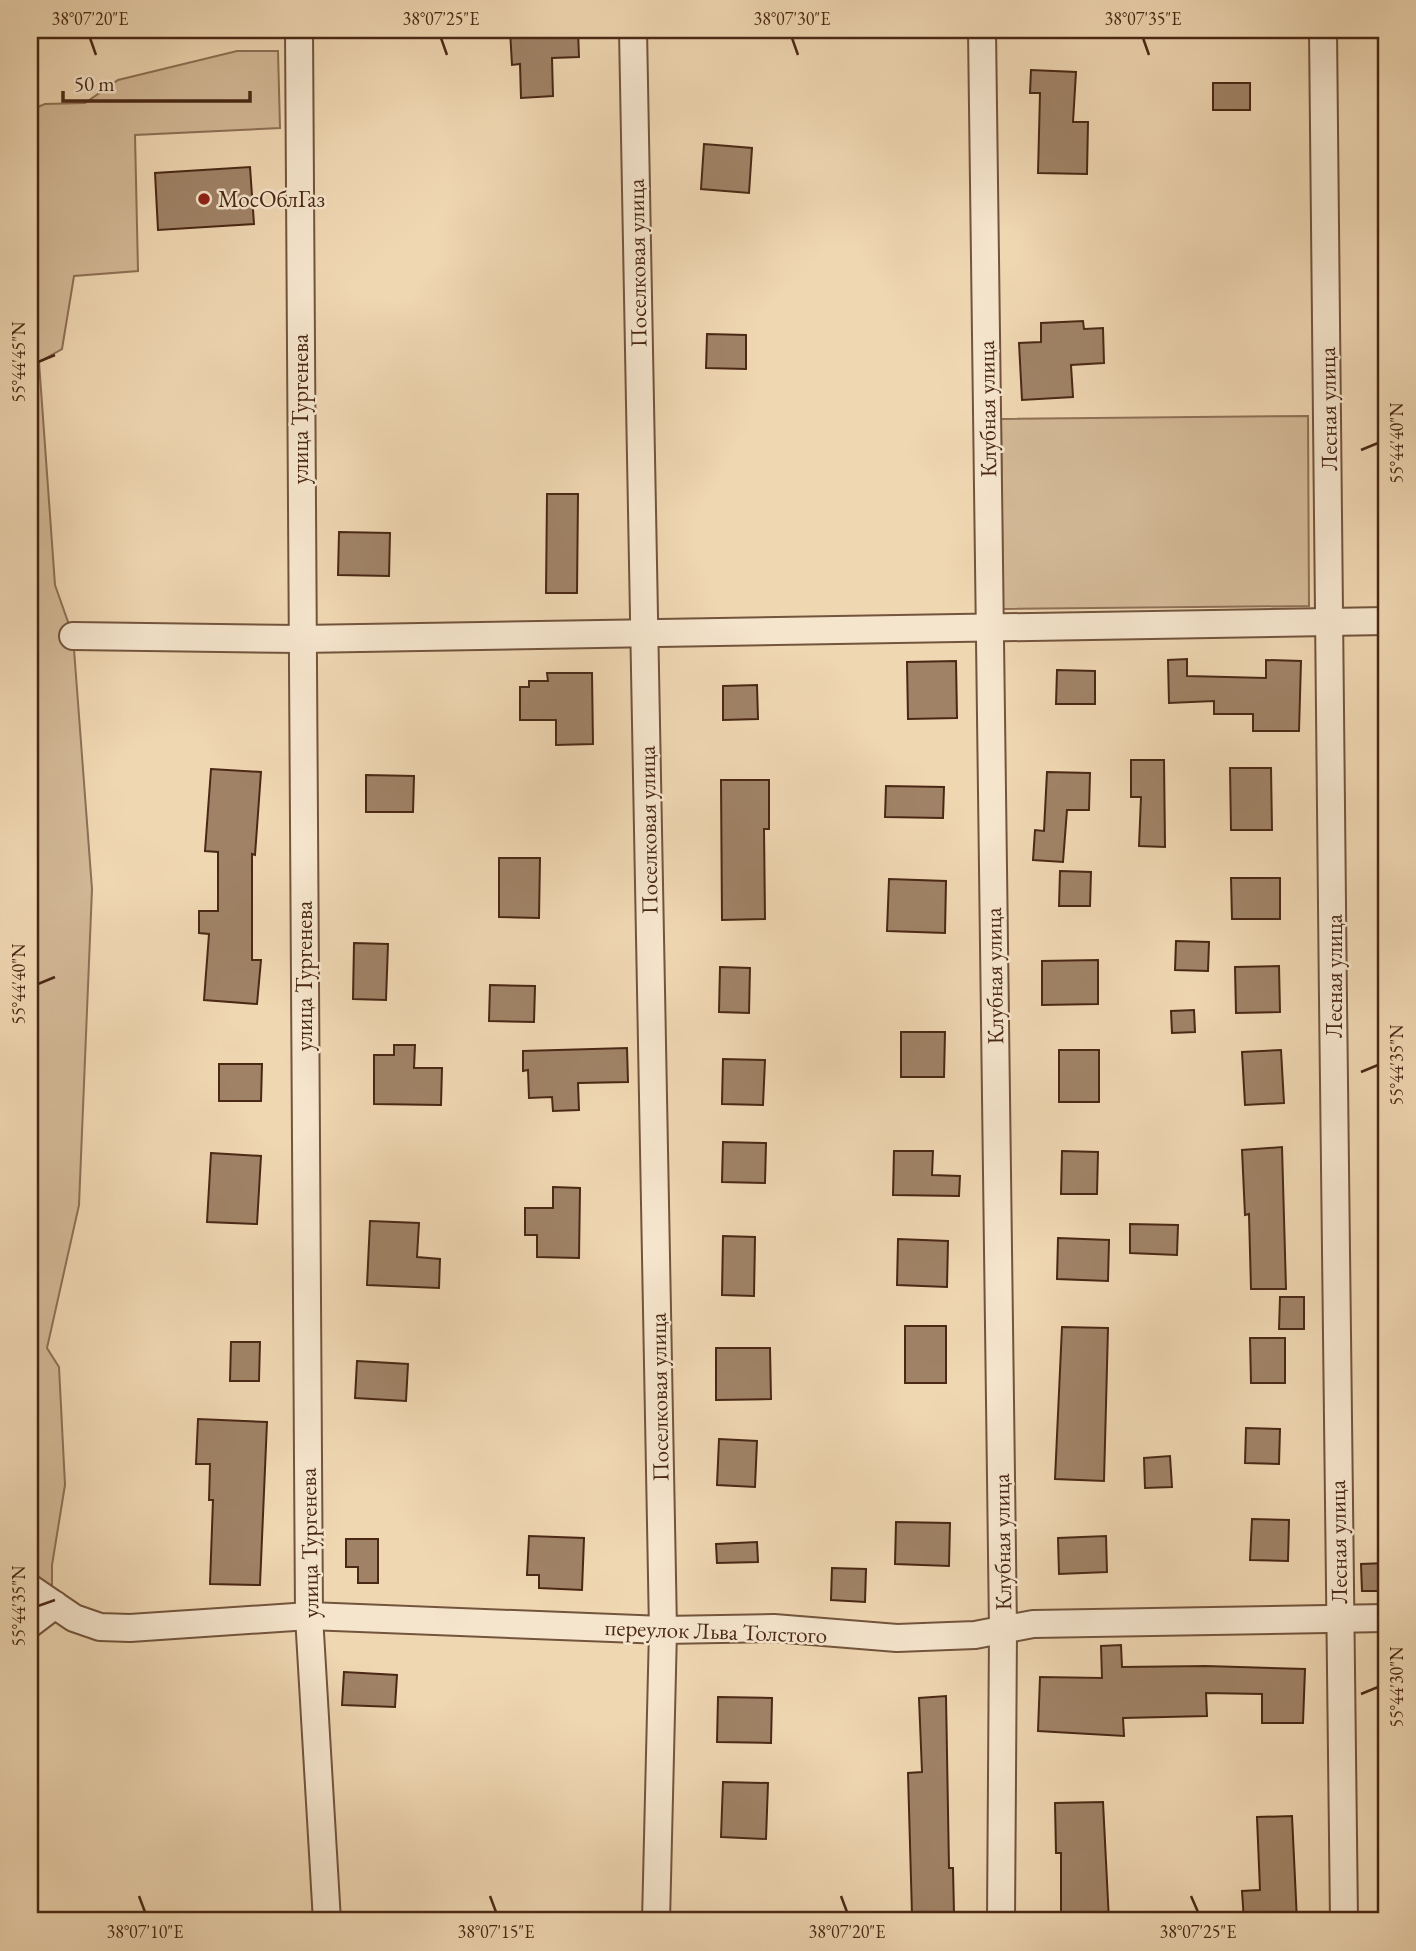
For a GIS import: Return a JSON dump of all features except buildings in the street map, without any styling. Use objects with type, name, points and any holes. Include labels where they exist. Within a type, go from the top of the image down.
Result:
[{"type":"street","name":"улица Тургенева","points":[[299,30],[309,1616],[327,1921]]},
{"type":"street","name":"Поселковая улица","points":[[633,30],[663,1630],[656,1921]]},
{"type":"street","name":"Клубная улица","points":[[982,30],[1003,1630],[1001,1921]]},
{"type":"street","name":"Лесная улица","points":[[1323,30],[1332,622],[1339,1619],[1344,1921]]},
{"type":"street","points":[[73,636],[301,639],[1386,621]]},
{"type":"street","points":[[30,1624],[45,1598]]},
{"type":"street","name":"переулок Льва Толстого","points":[[45,1598],[74,1618],[100,1626],[120,1628],[309,1616],[663,1630],[774,1628],[897,1638],[975,1636],[1032,1625],[1386,1618]]},
{"type":"shaded area","points":[[237,51],[278,51],[280,128],[135,135],[138,271],[74,276],[62,349],[39,362],[55,585],[73,636],[92,889],[79,1205],[47,1348],[59,1367],[65,1485],[52,1565],[52,1602],[30,1624],[30,110],[45,104],[85,103],[118,80]]},
{"type":"shaded area","points":[[1308,416],[1309,606],[1003,609],[1001,419]]},
{"type":"place","name":"МосОблГаз","points":[[204,199]]}]
